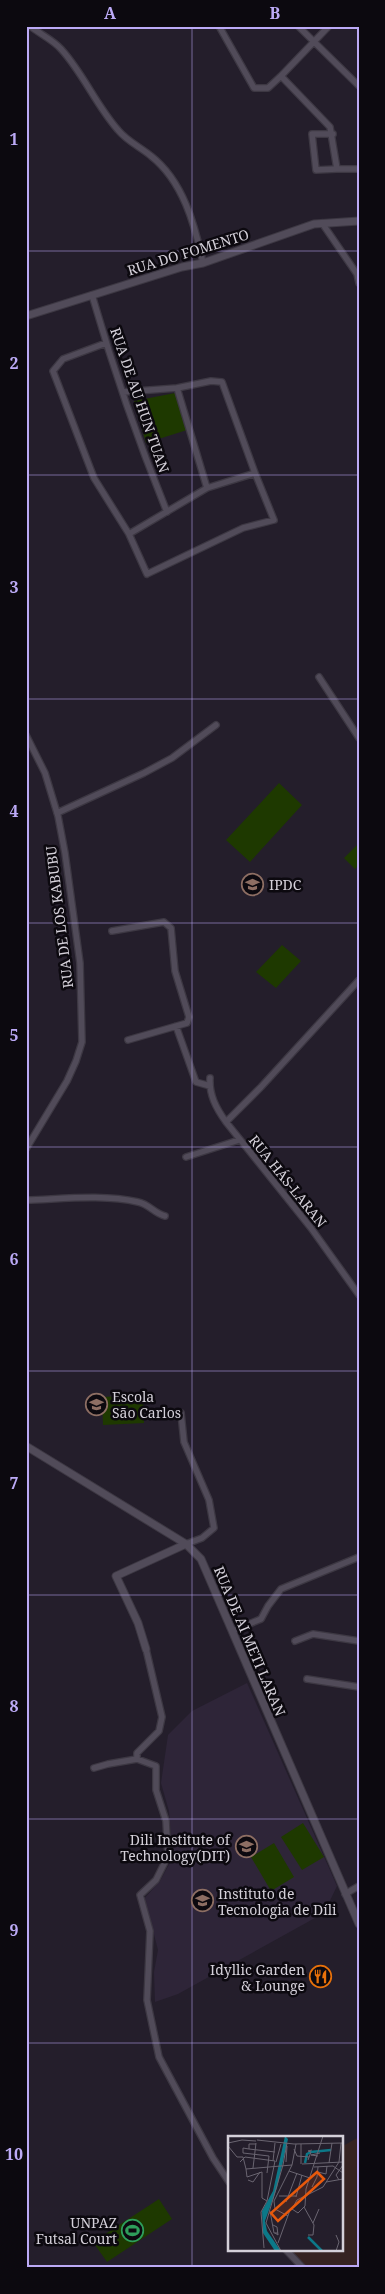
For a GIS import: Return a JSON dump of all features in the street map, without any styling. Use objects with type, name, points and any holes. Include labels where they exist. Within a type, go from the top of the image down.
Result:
[{"type":"street","points":[[30,26],[60,48],[118,130],[133,144],[151,156],[165,170],[177,188],[195,227],[203,263]]},
{"type":"street","points":[[219,26],[254,88],[268,88],[329,26]]},
{"type":"street","points":[[298,26],[359,86]]},
{"type":"street","points":[[281,76],[330,127],[333,134],[337,169]]},
{"type":"street","points":[[333,134],[312,134],[316,170],[359,169]]},
{"type":"street","name":"RUA DO FOMENTO","points":[[26,316],[182,267],[203,263],[314,224],[359,221]]},
{"type":"street","points":[[322,223],[356,274],[359,282]]},
{"type":"street","name":"RUA DE AU HUN TUAN","points":[[92,295],[122,392],[147,464],[167,512]]},
{"type":"street","points":[[106,343],[63,359],[53,371],[94,478],[129,534],[147,574],[243,528],[274,520],[222,382],[211,381],[177,388],[122,392]]},
{"type":"street","points":[[177,388],[207,488]]},
{"type":"street","points":[[129,534],[207,488],[255,473]]},
{"type":"street","points":[[319,677],[359,738]]},
{"type":"street","points":[[57,813],[120,785],[165,762],[216,725]]},
{"type":"street","name":"RUA DE LOS KABUBU","points":[[26,735],[45,773],[57,813],[65,853],[80,963],[82,1042],[67,1081],[26,1149]]},
{"type":"street","points":[[112,931],[164,922],[168,924],[171,928],[174,971],[189,1017],[187,1023],[128,1040]]},
{"type":"street","points":[[226,1122],[261,1088],[359,980]]},
{"type":"street","points":[[176,1026],[196,1082],[210,1086]]},
{"type":"street","name":"RUA HÁS-LARAN","points":[[210,1078],[215,1106],[238,1140],[311,1228],[359,1295]]},
{"type":"street","points":[[186,1157],[238,1140]]},
{"type":"street","points":[[26,1200],[99,1199],[136,1201],[144,1203],[164,1216]]},
{"type":"street","points":[[138,1760],[137,1753],[159,1731],[162,1717],[138,1623],[116,1576],[202,1538],[214,1528],[209,1500],[184,1442],[181,1413]]},
{"type":"street","name":"RUA DE AI METI LARAN","points":[[26,1446],[186,1544],[201,1559],[359,1924]]},
{"type":"street","points":[[232,1631],[256,1623],[261,1619],[281,1589],[359,1557]]},
{"type":"street","points":[[294,1641],[313,1634],[359,1641]]},
{"type":"street","points":[[307,1679],[359,1687]]},
{"type":"street","points":[[94,1768],[138,1760],[156,1766],[156,1790],[162,1805],[167,1830],[168,1856],[156,1880],[140,1895],[150,1931],[147,2000],[159,2057],[212,2158],[228,2181]]},
{"type":"street","points":[[345,1894],[359,1886]]},
{"type":"street","points":[[288,2252],[303,2268]]},
{"type":"shaded area","name":"Dili Institute of Technology(DIT)","points":[[247,1683],[337,1886],[324,1913],[178,1994],[155,2002],[154,1972],[158,1950],[143,1900],[160,1881],[173,1857],[169,1811],[161,1783],[168,1735],[192,1711]]},
{"type":"shaded area","points":[[359,2137],[359,2268],[301,2268],[287,2252],[342,2252],[342,2146]]},
{"type":"green space","points":[[175,393],[187,430],[146,443],[134,401]]},
{"type":"green space","points":[[279,783],[302,805],[250,862],[226,840]]},
{"type":"green space","points":[[359,843],[359,865],[355,869],[344,858]]},
{"type":"green space","points":[[282,945],[301,961],[276,988],[256,972]]},
{"type":"green space","points":[[143,1395],[144,1423],[103,1425],[102,1397]]},
{"type":"green space","points":[[303,1823],[324,1857],[302,1870],[281,1837]]},
{"type":"green space","points":[[274,1843],[294,1877],[271,1891],[251,1857]]},
{"type":"green space","name":"UNPAZ Futsal Court","points":[[159,2199],[172,2219],[107,2262],[93,2242]]},
{"type":"place","name":"IPDC","points":[[253,884]]},
{"type":"place","name":"Escola São Carlos","points":[[96,1404]]},
{"type":"place","name":"Dili Institute of Technology(DIT)","points":[[246,1847]]},
{"type":"place","name":"Instituto de Tecnologia de Díli","points":[[202,1901]]},
{"type":"place","name":"Idyllic Garden & Lounge","points":[[321,1977]]},
{"type":"place","name":"UNPAZ Futsal Court","points":[[133,2230]]}]
